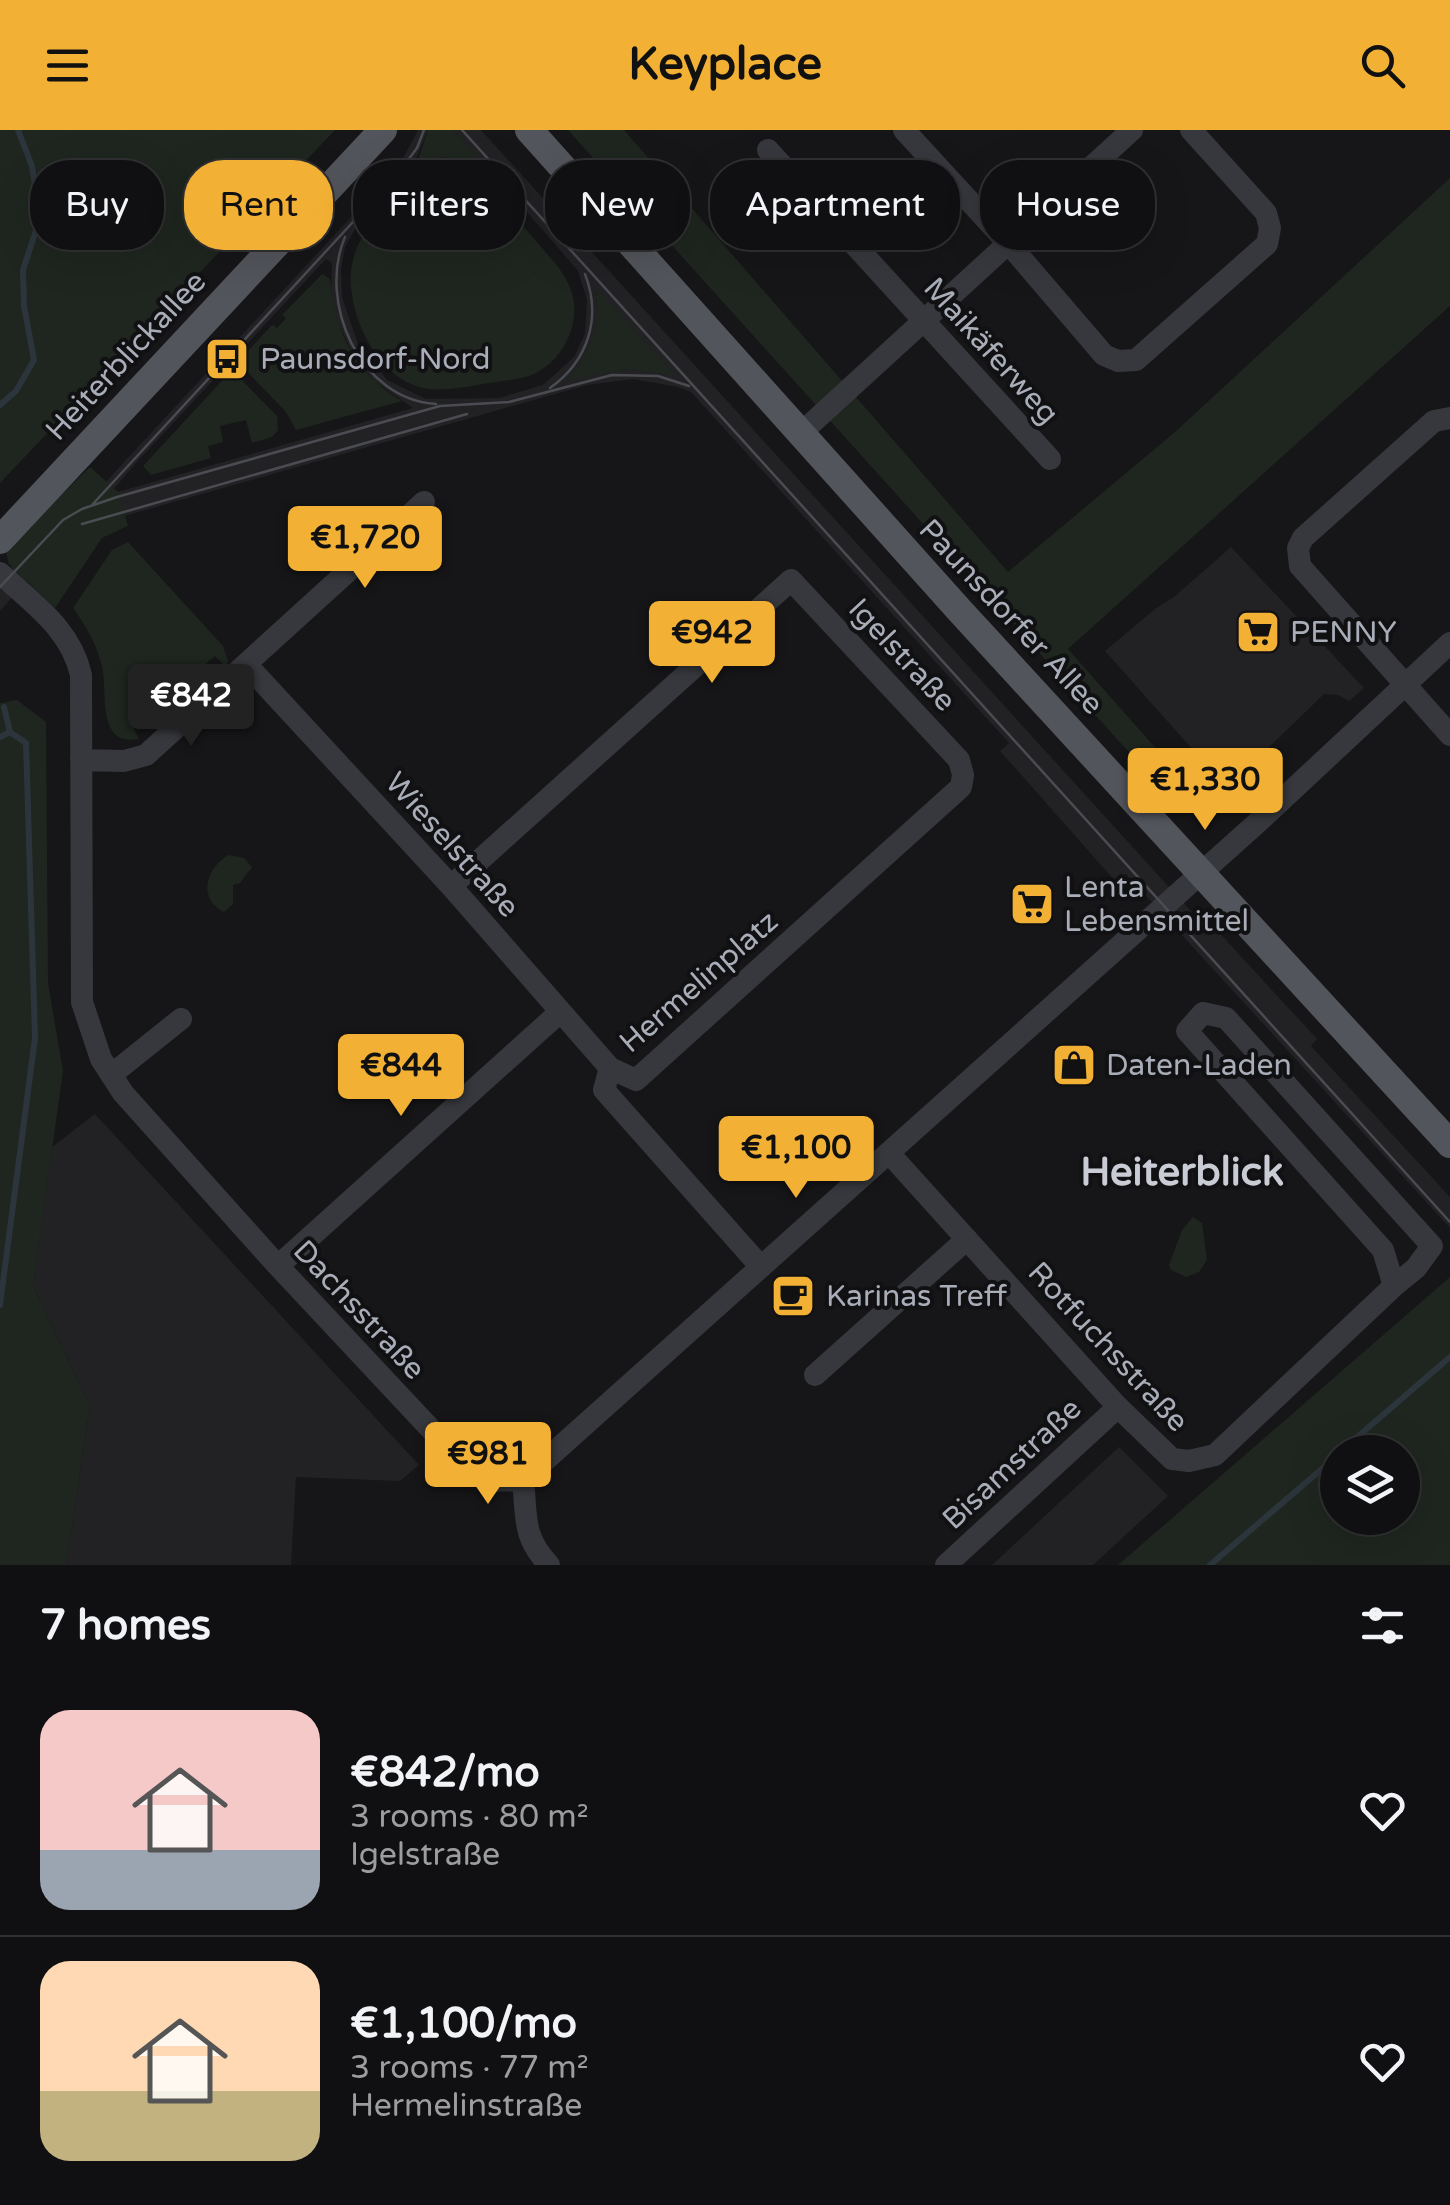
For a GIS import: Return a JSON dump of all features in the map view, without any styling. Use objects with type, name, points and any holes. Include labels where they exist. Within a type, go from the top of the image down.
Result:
[{"type":"main road","name":"Heiterblickallee","points":[[0,540],[383,130]]},
{"type":"main road","name":"Paunsdorfer Allee","points":[[529,130],[1450,1144]]},
{"type":"street","points":[[904,130],[980,213]]},
{"type":"street","points":[[1099,160],[1132,130]]},
{"type":"street","points":[[1014,250],[1104,354],[1118,361],[1136,360],[1267,244],[1270,228],[1266,214],[1191,130]]},
{"type":"street","name":"Maikäferweg","points":[[768,150],[1050,459]]},
{"type":"street","points":[[801,433],[1000,250]]},
{"type":"street","points":[[1450,418],[1434,421],[1395,454],[1302,538],[1298,548],[1300,566],[1450,736]]},
{"type":"street","points":[[81,760],[124,761],[146,754],[424,502]]},
{"type":"street","name":"Dachsstraße","points":[[0,573],[60,628],[73,647],[81,675],[82,1002],[101,1059],[123,1092],[278,1266],[470,1471],[488,1481],[523,1480]]},
{"type":"street","name":"Igelstraße","points":[[451,886],[791,580],[958,760],[963,774]]},
{"type":"street","points":[[549,1565],[532,1547],[527,1532],[523,1480],[1258,823],[1450,643]]},
{"type":"street","name":"Wieselstraße","points":[[246,664],[451,886],[610,1068]]},
{"type":"street","name":"Hermelinplatz","points":[[761,1267],[604,1090],[610,1068],[636,1080],[952,795],[960,787],[963,774]]},
{"type":"street","points":[[278,1266],[560,1012]]},
{"type":"street","name":"Rotfuchsstraße","points":[[889,1153],[1118,1406],[1172,1460],[1215,1455],[1416,1268],[1432,1246],[1226,1018],[1202,1013],[1186,1031],[1383,1250],[1394,1286]]},
{"type":"street","points":[[111,1074],[181,1019]]},
{"type":"street","points":[[815,1375],[967,1239]]},
{"type":"street","name":"Bisamstraße","points":[[946,1565],[1118,1406]]},
{"type":"shaded area","points":[[0,130],[335,130],[307,160],[184,160],[184,250],[221,250],[0,483]]},
{"type":"shaded area","points":[[418,130],[428,130],[415,160],[402,160]]},
{"type":"shaded area","points":[[428,130],[453,130],[479,160],[445,157],[418,160]]},
{"type":"shaded area","points":[[453,130],[481,130],[508,160],[479,160]]},
{"type":"shaded area","points":[[568,130],[624,130],[650,160],[595,160]]},
{"type":"shaded area","points":[[525,178],[545,200],[545,233],[525,210]]},
{"type":"shaded area","points":[[1450,178],[1450,306],[1068,649],[1198,796],[1196,804],[1182,811],[676,250],[690,250],[690,206],[710,229],[710,250],[728,250],[1008,572],[1175,432]]},
{"type":"shaded area","points":[[353,215],[353,233],[345,247],[341,269],[342,297],[358,344],[387,380],[426,399],[499,398],[543,385],[574,357],[585,334],[587,300],[578,271],[560,250],[590,250],[1209,931],[1214,927],[1317,1039],[1311,1046],[1450,1197],[1450,1228],[1126,874],[1116,882],[1000,751],[1009,743],[691,392],[633,379],[587,385],[110,520],[29,579],[0,611],[0,579],[61,514],[88,501],[320,250],[333,250],[333,236]],"holes":[[[326,259],[332,263],[331,292],[336,318],[354,357],[374,381],[413,408],[114,493],[135,464]],[[595,288],[674,375],[627,369],[568,380],[593,340],[598,317]]]},
{"type":"shaded area","points":[[525,229],[568,283],[574,302],[572,327],[562,350],[534,374],[459,388],[412,385],[384,365],[365,335],[353,302],[352,267],[357,250],[525,250]]},
{"type":"shaded area","points":[[322,274],[330,279],[336,316],[350,349],[372,378],[402,401],[296,430],[286,412],[238,362],[272,325],[277,328],[286,318],[282,315]]},
{"type":"shaded area","points":[[594,286],[676,376],[627,369],[566,381],[583,360],[593,337],[597,312]]},
{"type":"shaded area","points":[[232,370],[277,416],[278,430],[272,437],[252,443],[246,420],[220,426],[223,442],[208,446],[211,458],[151,475],[143,466]]},
{"type":"shaded area","points":[[90,467],[118,492],[128,526],[102,538],[55,608],[9,564],[5,549]]},
{"type":"shaded area","points":[[128,542],[223,646],[228,661],[226,667],[215,656],[133,727],[139,739],[125,739],[110,727],[100,658],[73,608],[112,550]]},
{"type":"shaded area","points":[[1231,547],[1364,688],[1349,701],[1324,694],[1266,750],[1273,761],[1233,795],[1105,651]]},
{"type":"shaded area","points":[[17,700],[46,722],[48,983],[63,1071],[33,1286],[90,1406],[66,1565],[0,1565],[0,703]]},
{"type":"shaded area","points":[[228,855],[244,858],[252,867],[240,883],[233,885],[233,904],[224,912],[210,899],[208,884],[214,868]]},
{"type":"shaded area","points":[[95,1114],[419,1465],[400,1481],[296,1477],[291,1565],[66,1565],[90,1406],[33,1286],[52,1147]]},
{"type":"shaded area","points":[[1193,1217],[1202,1223],[1207,1260],[1199,1272],[1186,1277],[1169,1265],[1182,1230]]},
{"type":"shaded area","points":[[1450,1277],[1450,1565],[1118,1565]]},
{"type":"shaded area","points":[[1119,1447],[1168,1496],[1093,1565],[992,1565]]},
{"type":"waterway","points":[[0,405],[16,391],[34,360],[24,306],[23,270],[40,218],[32,166],[18,130]]},
{"type":"waterway","points":[[0,737],[10,732],[4,707]]},
{"type":"waterway","points":[[0,1305],[35,1038],[26,743],[10,732]]},
{"type":"waterway","points":[[1360,1435],[1450,1357]]},
{"type":"waterway","points":[[1210,1565],[1320,1470]]},
{"type":"tram line","points":[[92,505],[400,171],[417,148],[424,130]]},
{"type":"tram line","points":[[462,130],[1450,1222]]},
{"type":"tram line","points":[[345,237],[338,263],[337,290],[341,317],[352,343],[366,367],[386,385],[409,398],[436,404]]},
{"type":"tram line","points":[[550,388],[574,365],[588,337],[592,307],[585,274]]},
{"type":"tram line","points":[[0,587],[63,520],[117,497],[440,406],[509,402],[612,375],[658,376],[689,386]]},
{"type":"tram line","points":[[82,524],[467,414]]},
{"type":"place","name":"Paunsdorf-Nord","points":[[227,359]]},
{"type":"place","name":"PENNY","points":[[1258,632]]},
{"type":"place","name":"Lenta Lebensmittel","points":[[1032,904]]},
{"type":"place","name":"Daten-Laden","points":[[1074,1065]]},
{"type":"place","name":"Karinas Treff","points":[[793,1296]]},
{"type":"district","name":"Heiterblick","points":[[1182,1172]]}]
